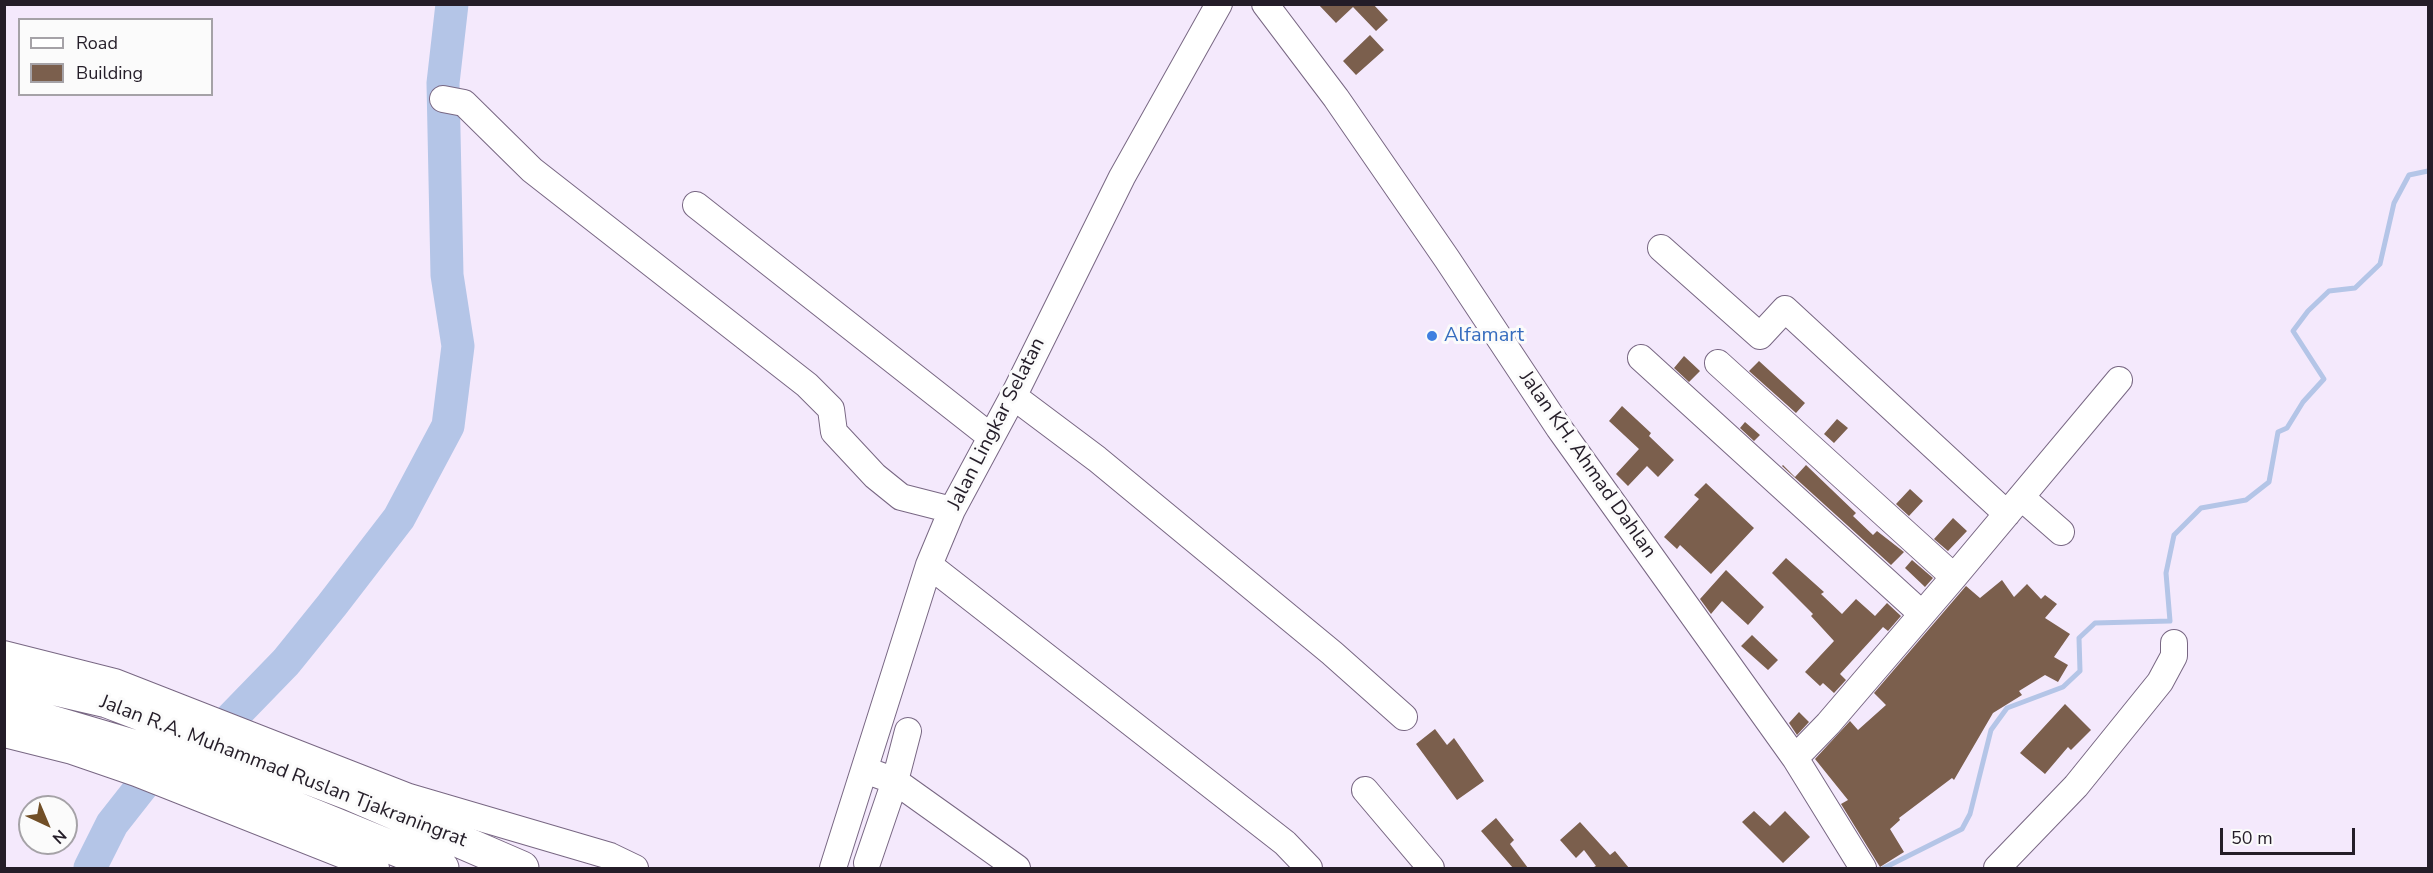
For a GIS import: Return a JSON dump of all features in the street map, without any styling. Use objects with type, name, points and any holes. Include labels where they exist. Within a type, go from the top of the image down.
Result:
[{"type":"highway","name":"Jalan R.A. Muhammad Ruslan Tjakraningrat","points":[[4,677],[111,691],[188,734],[351,794],[522,868]]},
{"type":"highway","name":"Jalan R.A. Muhammad Ruslan Tjakraningrat","points":[[4,708],[188,734]]},
{"type":"highway","name":"Jalan R.A. Muhammad Ruslan Tjakraningrat","points":[[230,751],[442,868]]},
{"type":"street","name":"Jalan Lingkar Selatan","points":[[833,868],[929,565],[952,510],[1013,396],[1122,177],[1219,4]]},
{"type":"street","name":"Jalan KH. Ahmad Dahlan","points":[[1265,4],[1336,98],[1559,428],[1795,758],[1863,868]]},
{"type":"street","points":[[443,99],[464,103],[532,170],[807,385],[831,409],[834,432],[901,497],[952,510]]},
{"type":"street","points":[[696,205],[991,437]]},
{"type":"street","points":[[1661,248],[1760,336],[1785,309],[2014,505],[2061,532]]},
{"type":"street","points":[[1641,358],[1923,614]]},
{"type":"street","points":[[1718,363],[1954,577]]},
{"type":"street","points":[[1795,758],[1828,724],[1923,614],[2119,380]]},
{"type":"street","points":[[1013,396],[1107,466],[1332,653],[1404,717]]},
{"type":"street","points":[[929,565],[1285,843],[1309,868]]},
{"type":"street","points":[[1997,868],[2076,786],[2154,690],[2168,670],[2174,656],[2174,643]]},
{"type":"street","name":"Jalan R.A. Muhammad Ruslan Tjakraningrat","points":[[4,654],[111,691]]},
{"type":"street","points":[[867,863],[895,781],[908,731]]},
{"type":"street","points":[[4,734],[72,751],[136,773],[376,868]]},
{"type":"street","name":"Jalan R.A. Muhammad Ruslan Tjakraningrat","points":[[188,734],[230,751],[409,796],[610,856],[635,868]]},
{"type":"street","points":[[865,770],[895,781],[1017,868]]},
{"type":"street","points":[[1365,790],[1431,868]]},
{"type":"building","points":[[1318,4],[1373,4],[1388,20],[1376,31],[1353,7],[1336,23]]},
{"type":"building","points":[[1370,35],[1384,50],[1356,75],[1343,61]]},
{"type":"building","points":[[1684,356],[1700,371],[1689,382],[1674,368]]},
{"type":"building","points":[[1759,361],[1805,403],[1796,413],[1749,371]]},
{"type":"building","points":[[1622,406],[1651,433],[1649,436],[1674,460],[1658,477],[1647,466],[1628,486],[1616,474],[1639,449],[1609,421]]},
{"type":"building","points":[[1837,419],[1848,428],[1834,443],[1824,434]]},
{"type":"building","points":[[1745,422],[1760,435],[1754,441],[1740,428]]},
{"type":"building","points":[[1806,465],[1856,513],[1853,516],[1873,535],[1877,531],[1904,552],[1891,565],[1782,466],[1795,477]]},
{"type":"building","points":[[1706,483],[1754,528],[1711,574],[1680,545],[1677,549],[1664,537],[1699,499],[1694,495]]},
{"type":"building","points":[[1910,489],[1923,501],[1909,516],[1896,504]]},
{"type":"building","points":[[1953,518],[1967,531],[1948,551],[1934,539]]},
{"type":"building","points":[[1786,558],[1824,592],[1821,594],[1842,614],[1856,599],[1875,616],[1887,603],[1901,616],[1888,631],[1883,627],[1840,674],[1846,680],[1834,693],[1823,683],[1820,686],[1805,672],[1834,641],[1811,616],[1813,614],[1772,573]]},
{"type":"building","points":[[1912,560],[1933,578],[1925,587],[1905,568]]},
{"type":"building","points":[[1726,570],[1764,607],[1748,625],[1722,601],[1711,614],[1700,599]]},
{"type":"building","points":[[2002,580],[2014,597],[2027,584],[2041,599],[2045,595],[2057,604],[2045,618],[2070,634],[2054,657],[2068,665],[2058,682],[2045,675],[2019,691],[2022,695],[1993,713],[1954,780],[1952,778],[1899,818],[1900,820],[1890,829],[1904,852],[1880,867],[1841,804],[1848,800],[1815,759],[1850,721],[1858,730],[1886,705],[1874,693],[1966,586],[1980,598]]},
{"type":"building","points":[[1752,635],[1778,660],[1768,670],[1741,646]]},
{"type":"building","points":[[2065,704],[2091,730],[2071,750],[2068,747],[2045,774],[2020,753]]},
{"type":"building","points":[[1799,712],[1809,722],[1797,735],[1789,723]]},
{"type":"building","points":[[1435,729],[1447,745],[1454,738],[1484,781],[1457,800],[1416,744]]},
{"type":"building","points":[[1754,811],[1770,826],[1785,811],[1810,837],[1783,863],[1742,822]]},
{"type":"building","points":[[1496,818],[1514,840],[1510,844],[1528,868],[1513,868],[1481,831]]},
{"type":"building","points":[[1580,822],[1610,855],[1615,851],[1629,868],[1592,868],[1596,866],[1584,850],[1576,858],[1560,840]]},
{"type":"waterway","points":[[90,868],[112,824],[156,768],[219,731],[286,662],[399,518],[448,426],[458,346],[447,275],[443,83],[452,4]]},
{"type":"waterway","points":[[1884,868],[1962,829],[1970,814],[1991,730],[2007,708],[2063,687],[2080,671],[2079,638],[2095,623],[2170,621],[2166,573],[2174,535],[2201,508],[2246,500],[2269,482],[2278,432],[2287,428],[2303,402],[2324,379],[2293,331],[2308,311],[2329,291],[2355,288],[2380,264],[2394,203],[2409,175],[2428,171]]},
{"type":"place","name":"Alfamart","points":[[1432,336]]}]
